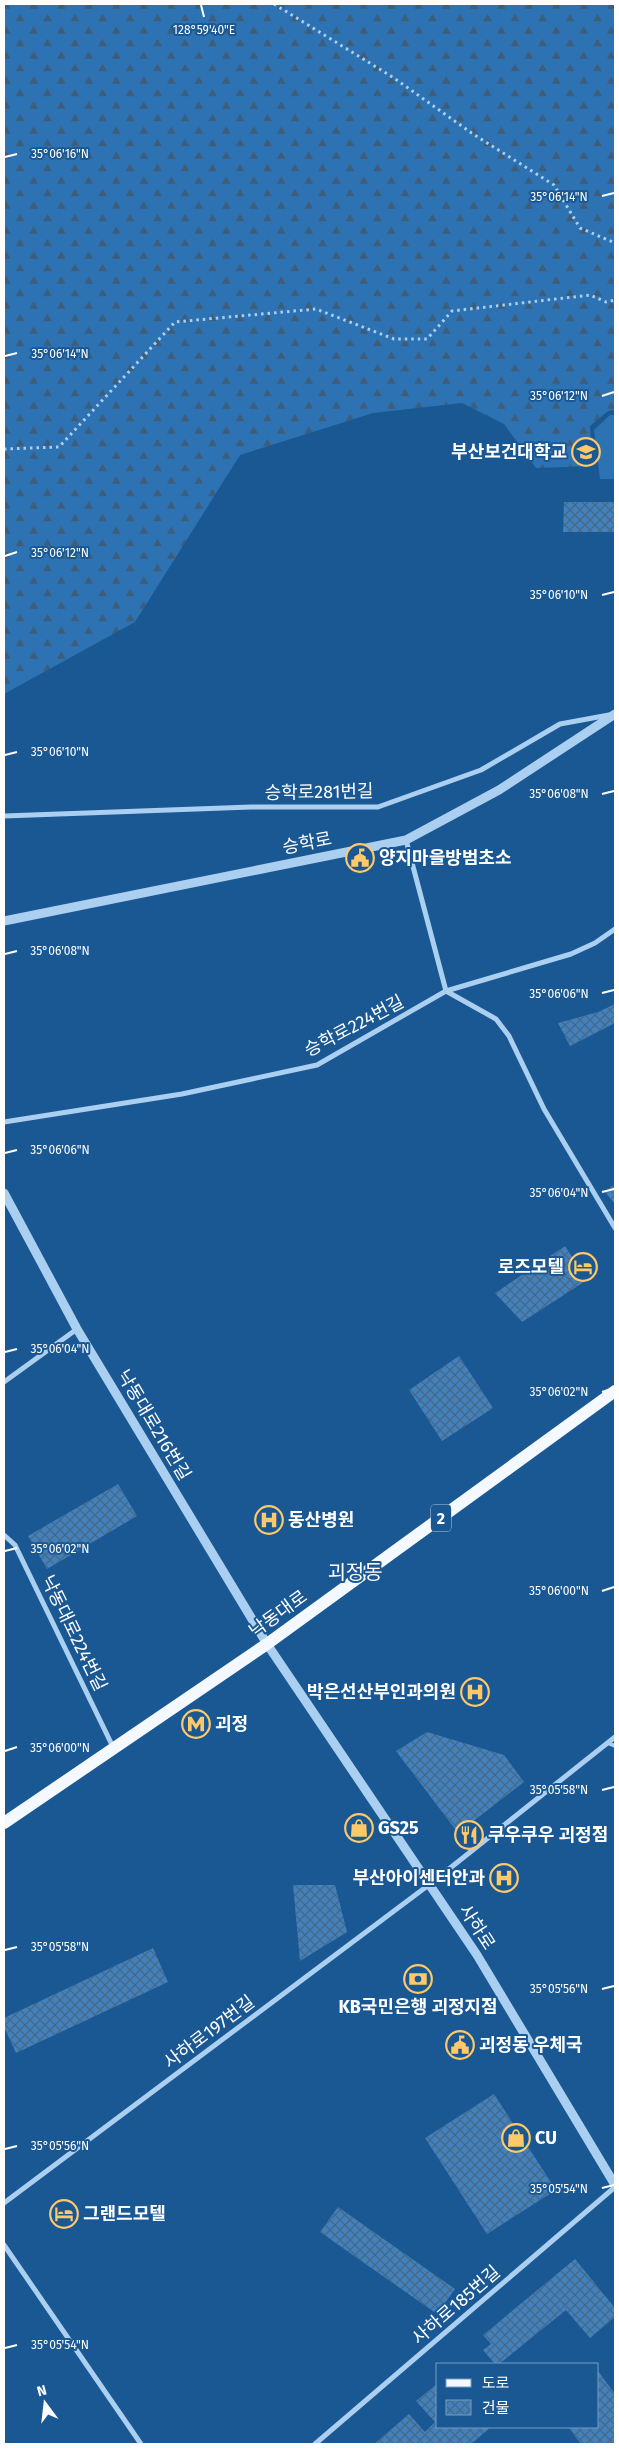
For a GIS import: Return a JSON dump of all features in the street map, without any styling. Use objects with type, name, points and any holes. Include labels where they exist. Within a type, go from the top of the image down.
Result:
[{"type":"main road","name":"낙동대로","points":[[4,1823],[267,1644],[615,1391]]},
{"type":"street","name":"승학로281번길","points":[[4,816],[251,807],[378,807],[481,770],[560,724],[615,714]]},
{"type":"street","name":"승학로","points":[[4,921],[406,840],[499,790],[615,714]]},
{"type":"street","points":[[406,840],[446,992],[496,1019],[509,1036],[544,1109],[615,1228]]},
{"type":"street","name":"승학로224번길","points":[[4,1122],[182,1094],[317,1065],[446,992],[571,954],[615,929]]},
{"type":"street","name":"낙동대로216번길","points":[[4,1193],[77,1329],[267,1644]]},
{"type":"street","points":[[4,1382],[77,1329]]},
{"type":"street","name":"낙동대로224번길","points":[[4,1535],[15,1545],[113,1747]]},
{"type":"street","name":"사하로","points":[[267,1644],[477,1955],[615,2186]]},
{"type":"street","name":"사하로197번길","points":[[4,2203],[430,1884],[615,1737]]},
{"type":"street","name":"사하로185번길","points":[[315,2444],[615,2186]]},
{"type":"street","points":[[4,2245],[142,2444]]},
{"type":"lane","points":[[608,1743],[615,1746]]},
{"type":"path","points":[[274,4],[394,78],[473,134],[554,185],[580,228],[615,243]]},
{"type":"path","points":[[4,450],[59,446],[175,322],[316,309],[394,339],[427,339],[452,312],[590,295],[606,302],[615,300]]},
{"type":"green space","points":[[4,4],[615,4],[615,410],[608,411],[590,426],[592,466],[536,468],[504,424],[462,403],[373,413],[240,455],[135,622],[4,694]]},
{"type":"green space","points":[[610,415],[615,415],[615,479],[600,479],[594,430]]},
{"type":"building","points":[[564,502],[615,502],[615,532],[563,532]]},
{"type":"building","points":[[615,1004],[615,1023],[570,1046],[558,1023],[598,1012]]},
{"type":"building","points":[[615,1184],[615,1204],[605,1192]]},
{"type":"building","points":[[565,1246],[587,1280],[522,1322],[495,1293]]},
{"type":"building","points":[[459,1356],[493,1408],[442,1441],[409,1390]]},
{"type":"building","points":[[118,1484],[137,1516],[47,1569],[28,1536]]},
{"type":"building","points":[[427,1732],[504,1755],[524,1782],[458,1833],[396,1751]]},
{"type":"building","points":[[293,1885],[335,1885],[347,1932],[300,1961]]},
{"type":"building","points":[[153,1948],[168,1982],[16,2053],[4,2027],[4,2018]]},
{"type":"building","points":[[494,2094],[556,2190],[487,2234],[425,2138]]},
{"type":"building","points":[[338,2207],[455,2289],[437,2314],[320,2232]]},
{"type":"building","points":[[575,2259],[615,2308],[615,2317],[590,2338],[566,2310],[500,2363],[494,2363],[483,2350],[491,2344],[483,2335]]},
{"type":"building","points":[[599,2372],[615,2394],[615,2444],[581,2444],[569,2428],[599,2428]]},
{"type":"building","points":[[436,2385],[436,2428],[490,2428],[471,2444],[374,2444],[409,2414],[425,2432],[435,2422],[416,2401]]},
{"type":"place","name":"부산보건대학교","points":[[586,452]]},
{"type":"place","name":"양지마을방범초소","points":[[360,858]]},
{"type":"place","name":"로즈모텔","points":[[583,1267]]},
{"type":"place","name":"동산병원","points":[[269,1520]]},
{"type":"place","name":"박은선산부인과의원","points":[[475,1692]]},
{"type":"place","name":"괴정","points":[[196,1724]]},
{"type":"place","name":"GS25","points":[[359,1828]]},
{"type":"place","name":"쿠우쿠우 괴정점","points":[[469,1835]]},
{"type":"place","name":"부산아이센터안과","points":[[504,1878]]},
{"type":"place","name":"KB국민은행 괴정지점","points":[[418,1979]]},
{"type":"place","name":"괴정동 우체국","points":[[460,2045]]},
{"type":"place","name":"CU","points":[[516,2138]]},
{"type":"place","name":"그랜드모텔","points":[[64,2214]]},
{"type":"district","name":"괴정동","points":[[355,1572]]}]
